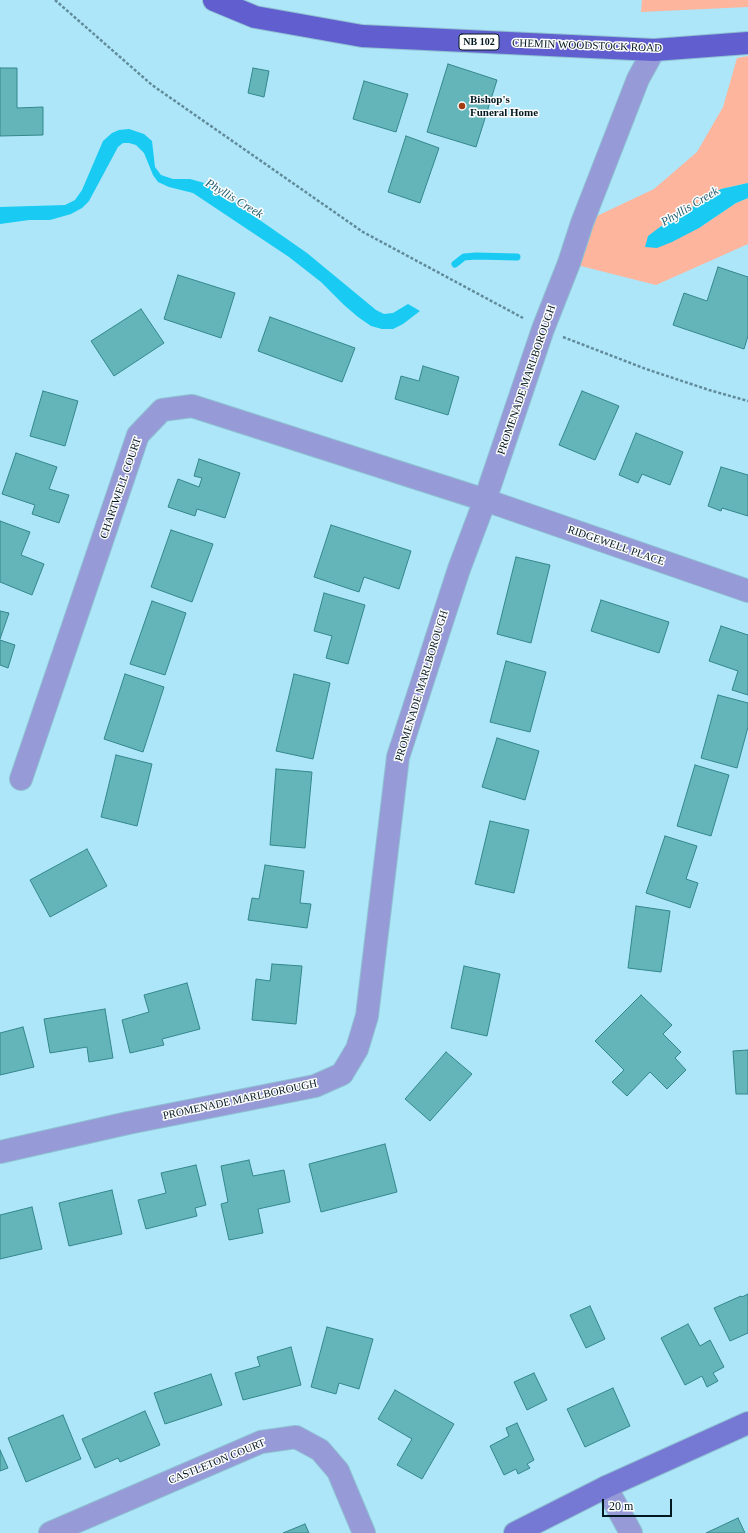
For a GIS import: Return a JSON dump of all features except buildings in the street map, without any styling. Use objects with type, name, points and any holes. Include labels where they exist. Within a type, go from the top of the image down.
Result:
[{"type":"main road","name":"CHEMIN WOODSTOCK ROAD","points":[[214,0],[255,17],[362,36],[654,50],[748,43]]},
{"type":"main road","points":[[515,1533],[606,1487],[748,1423]]},
{"type":"street","name":"PROMENADE MARLBOROUGH","points":[[0,1152],[128,1123],[315,1086],[342,1074],[357,1049],[367,1016],[398,757],[459,569],[485,500],[543,329],[638,79],[654,50]]},
{"type":"street","name":"CHARTWELL COURT","points":[[21,780],[138,436],[162,410],[192,406],[485,500]]},
{"type":"street","name":"RIDGEWELL PLACE","points":[[485,500],[748,592]]},
{"type":"street","name":"CASTLETON COURT","points":[[50,1533],[261,1442],[296,1437],[320,1450],[338,1471],[364,1533]]},
{"type":"street","points":[[606,1487],[631,1533]]},
{"type":"path","points":[[55,0],[152,85],[363,232],[543,329],[646,368],[709,390],[748,401]]},
{"type":"shaded area","points":[[642,0],[748,0],[748,7],[641,12]]},
{"type":"shaded area","points":[[748,56],[748,183],[721,189],[660,227],[699,228],[736,203],[748,198],[748,244],[656,285],[569,263],[582,223],[654,189],[697,152],[723,107],[737,58]]},
{"type":"water","points":[[129,129],[144,134],[152,141],[155,167],[161,175],[173,179],[190,179],[208,184],[307,253],[376,310],[384,314],[393,313],[408,304],[420,311],[403,324],[393,329],[382,329],[371,326],[358,317],[321,282],[289,257],[193,193],[169,187],[158,182],[153,175],[144,153],[136,145],[129,143],[123,143],[118,147],[89,201],[82,208],[71,214],[50,220],[29,220],[0,224],[0,207],[65,205],[75,200],[82,190],[103,141],[112,133],[119,130]]},
{"type":"water","points":[[748,183],[748,198],[736,203],[699,228],[672,242],[657,248],[645,247],[648,236],[721,189]]},
{"type":"waterway","name":"Phyllis Creek","points":[[455,264],[464,257],[517,257]]},
{"type":"place","name":"Bishop's Funeral Home","points":[[462,106]]}]
